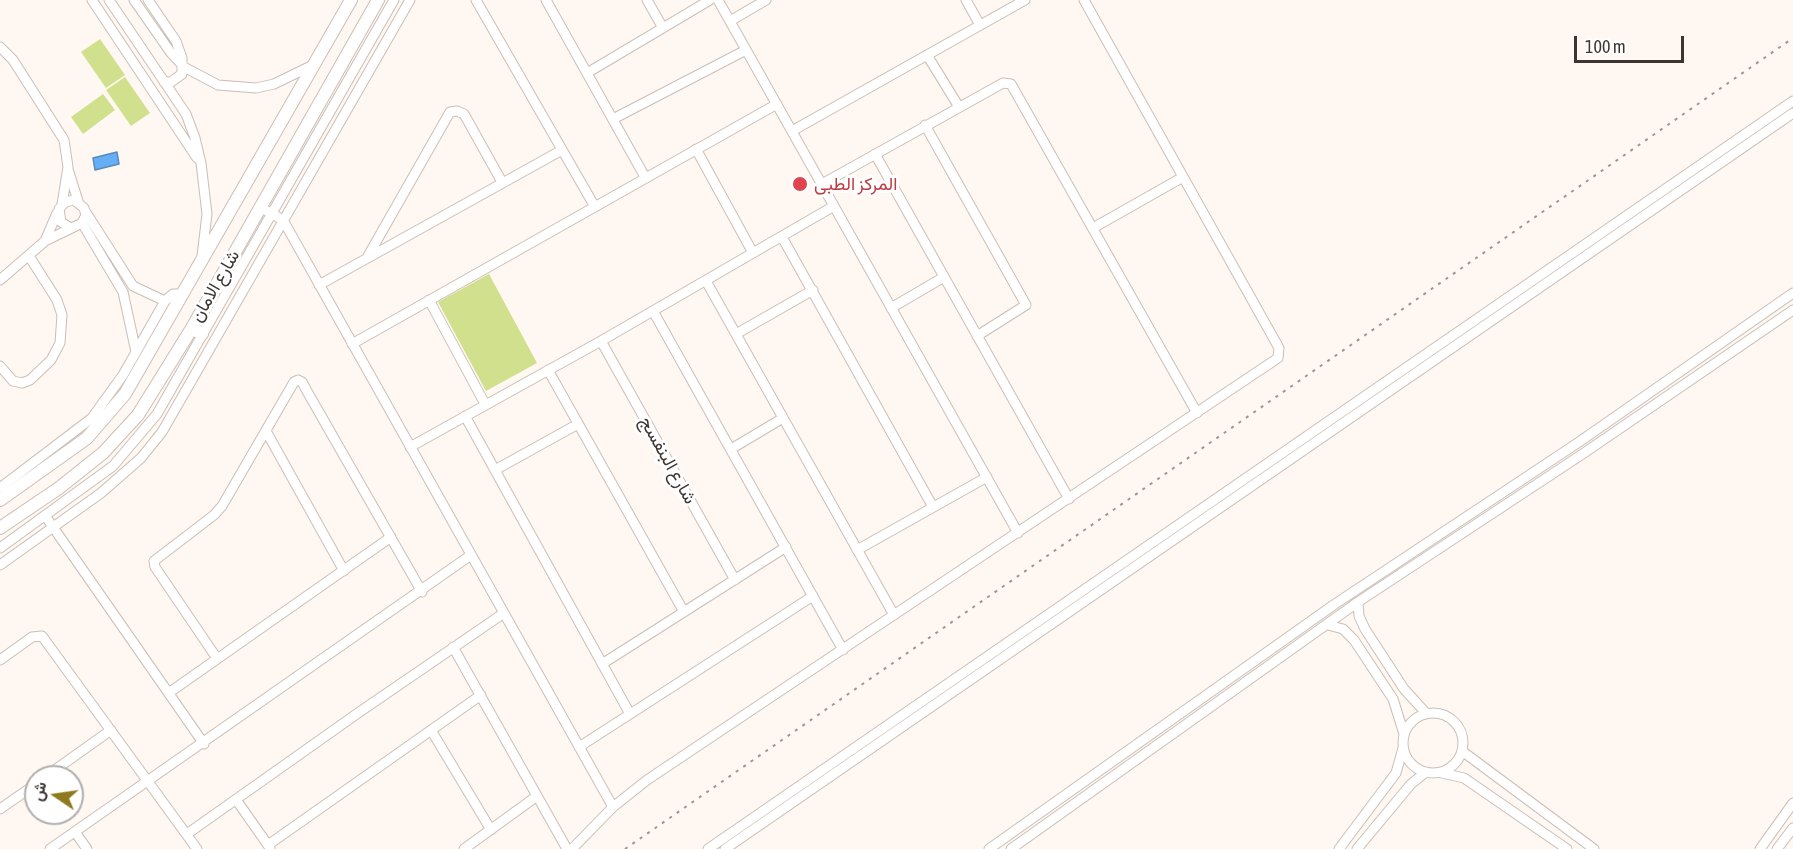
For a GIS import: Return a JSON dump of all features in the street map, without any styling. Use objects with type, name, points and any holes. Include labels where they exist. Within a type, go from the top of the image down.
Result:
[{"type":"street","points":[[92,0],[201,163]]},
{"type":"street","points":[[109,0],[186,114],[201,163],[207,214],[200,264]]},
{"type":"street","points":[[134,0],[171,53],[184,67],[218,85],[256,88],[283,81],[315,63]]},
{"type":"street","points":[[148,0],[176,41],[184,67],[178,79],[164,82]]},
{"type":"street","name":"شارع الامان","points":[[5,524],[104,453],[127,428],[197,331],[266,210],[378,0]]},
{"type":"street","points":[[394,0],[266,210],[283,220],[613,807]]},
{"type":"street","points":[[0,565],[100,493],[141,458],[158,439],[410,0]]},
{"type":"street","points":[[476,0],[595,207]]},
{"type":"street","points":[[546,0],[645,177]]},
{"type":"street","points":[[647,0],[663,28]]},
{"type":"street","points":[[587,73],[710,0]]},
{"type":"street","points":[[718,0],[1018,533]]},
{"type":"street","points":[[730,21],[766,0]]},
{"type":"street","points":[[966,0],[980,25]]},
{"type":"street","points":[[792,131],[1024,0]]},
{"type":"street","points":[[572,849],[613,807],[647,780],[1276,360],[1280,352],[1084,0]]},
{"type":"street","name":"شارع الامان","points":[[0,501],[96,430],[119,404],[132,370],[184,294],[348,3]]},
{"type":"street","points":[[0,47],[13,60],[58,128],[64,140],[68,167],[78,201],[133,286],[165,301]]},
{"type":"street","points":[[613,119],[746,50]]},
{"type":"street","points":[[927,55],[959,107]]},
{"type":"street","points":[[822,184],[1003,83],[1011,84],[1197,413]]},
{"type":"street","points":[[708,849],[1793,101]]},
{"type":"street","points":[[352,344],[777,104]]},
{"type":"street","points":[[367,258],[450,112],[458,111],[464,114],[502,182]]},
{"type":"street","points":[[725,849],[1793,113]]},
{"type":"street","points":[[925,125],[1026,304],[977,336]]},
{"type":"street","points":[[696,149],[753,253]]},
{"type":"street","points":[[319,285],[562,150]]},
{"type":"street","points":[[875,154],[1069,499]]},
{"type":"street","points":[[68,167],[59,218],[69,227]]},
{"type":"street","points":[[1093,228],[1183,177]]},
{"type":"street","points":[[45,241],[60,207],[70,200],[78,201]]},
{"type":"street","points":[[410,447],[601,341],[834,206]]},
{"type":"street","points":[[85,211],[82,222],[123,292],[136,352]]},
{"type":"street","points":[[0,280],[45,241],[82,222]]},
{"type":"street","points":[[782,237],[933,507]]},
{"type":"street","points":[[0,366],[13,381],[22,383],[30,380],[51,360],[60,343],[62,315],[57,300],[29,256]]},
{"type":"street","points":[[891,308],[944,277]]},
{"type":"street","points":[[706,281],[894,615]]},
{"type":"street","points":[[123,292],[133,286]]},
{"type":"street","points":[[736,334],[813,290]]},
{"type":"street","points":[[989,849],[1246,667],[1793,293]]},
{"type":"street","points":[[0,488],[92,418],[132,370],[136,352],[165,301],[173,294],[184,294]]},
{"type":"street","points":[[429,300],[485,404]]},
{"type":"street","points":[[653,310],[843,650]]},
{"type":"street","points":[[1011,849],[1358,602],[1392,582],[1793,310]]},
{"type":"street","points":[[0,548],[46,517],[113,466],[136,441],[157,414],[197,331]]},
{"type":"street","name":"شارع البنفسج","points":[[601,341],[735,580]]},
{"type":"street","points":[[1709,352],[1716,363]]},
{"type":"street","points":[[548,370],[684,612]]},
{"type":"street","points":[[216,657],[154,567],[154,561],[214,515],[237,482],[294,382],[302,382],[422,592]]},
{"type":"street","points":[[465,416],[630,714]]},
{"type":"street","points":[[731,449],[783,418]]},
{"type":"street","points":[[495,471],[578,424]]},
{"type":"street","points":[[266,431],[344,571]]},
{"type":"street","points":[[34,477],[34,490],[46,496]]},
{"type":"street","points":[[857,550],[987,477]]},
{"type":"street","points":[[0,501],[9,512],[5,524]]},
{"type":"street","points":[[46,517],[170,692],[204,744]]},
{"type":"street","points":[[170,692],[216,657],[391,537]]},
{"type":"street","points":[[602,664],[786,547]]},
{"type":"street","points":[[51,849],[422,592],[471,555]]},
{"type":"street","points":[[1384,572],[1392,582]]},
{"type":"street","points":[[579,747],[813,596]]},
{"type":"street","points":[[1358,602],[1359,616],[1365,629],[1404,689],[1426,714]]},
{"type":"street","points":[[187,834],[453,647],[504,614]]},
{"type":"street","points":[[1328,624],[1343,629],[1354,640],[1393,699],[1404,735],[1396,773],[1342,848]]},
{"type":"street","points":[[0,660],[32,637],[42,636],[150,781],[197,849]]},
{"type":"street","points":[[453,647],[567,849]]},
{"type":"street","points":[[1246,667],[1254,678]]},
{"type":"street","points":[[237,801],[269,847],[481,695]]},
{"type":"street","points":[[1404,735],[1411,722],[1426,714],[1445,716],[1456,724],[1462,737],[1462,752],[1453,765],[1440,773]]},
{"type":"street","points":[[62,765],[111,730]]},
{"type":"street","points":[[431,730],[491,830]]},
{"type":"street","points":[[1403,748],[1409,761],[1426,772],[1464,778],[1567,849]]},
{"type":"street","points":[[1462,752],[1594,849]]},
{"type":"street","points":[[1357,849],[1411,783],[1426,772]]},
{"type":"street","points":[[0,809],[24,792]]},
{"type":"street","points":[[464,849],[537,796]]},
{"type":"street","points":[[1760,849],[1793,803]]},
{"type":"street","points":[[1777,849],[1793,828]]},
{"type":"street","points":[[75,832],[87,849]]},
{"type":"green space","points":[[100,39],[125,75],[106,88],[81,52]]},
{"type":"green space","points":[[125,77],[150,113],[131,126],[106,90]]},
{"type":"green space","points":[[103,94],[115,110],[83,134],[71,117]]},
{"type":"green space","points":[[489,274],[537,363],[486,391],[438,302]]},
{"type":"water","points":[[117,152],[119,164],[95,170],[93,158]]},
{"type":"railway","points":[[625,849],[1793,38]]},
{"type":"place","name":"المركز الطبى","points":[[800,184]]}]
